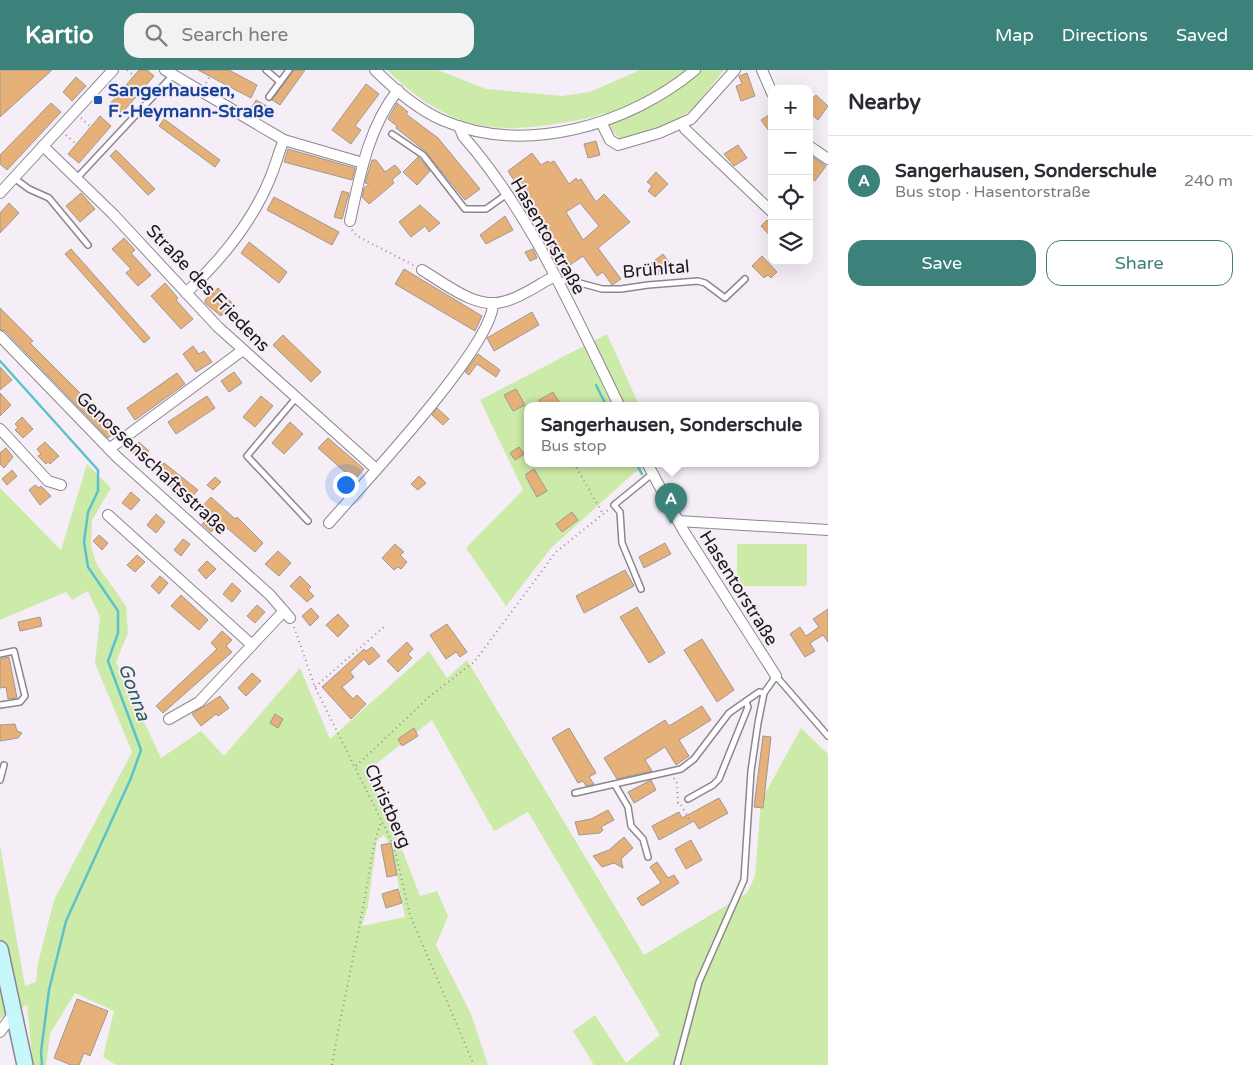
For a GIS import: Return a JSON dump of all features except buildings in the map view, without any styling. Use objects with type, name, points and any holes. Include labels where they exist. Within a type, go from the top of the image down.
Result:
[{"type":"main road","points":[[0,949],[25,1065]]},
{"type":"street","points":[[0,193],[113,70]]},
{"type":"street","points":[[375,70],[398,90],[434,116],[459,126],[498,133],[535,134],[566,130],[601,122],[651,100],[695,70]]},
{"type":"street","points":[[601,122],[610,140],[618,145],[640,140],[683,124],[702,109],[735,70]]},
{"type":"street","points":[[762,70],[769,85]]},
{"type":"street","points":[[169,73],[284,140],[363,163]]},
{"type":"street","points":[[350,221],[363,163],[372,135],[386,106],[398,90]]},
{"type":"street","points":[[683,124],[685,129],[768,208]]},
{"type":"street","name":"Hasentorstraße","points":[[459,126],[463,136],[508,194],[556,278],[618,402]]},
{"type":"street","points":[[186,293],[220,259],[252,214],[271,176],[284,140]]},
{"type":"street","name":"Straße des Friedens","points":[[43,146],[114,214],[186,293],[243,350],[376,469]]},
{"type":"street","points":[[813,149],[828,159]]},
{"type":"street","points":[[422,270],[477,301],[493,303],[514,298],[556,278]]},
{"type":"street","points":[[330,523],[449,384],[491,320],[493,303]]},
{"type":"street","name":"Genossenschaftsstraße","points":[[0,336],[109,449],[270,595],[287,615]]},
{"type":"street","points":[[109,449],[243,350]]},
{"type":"street","points":[[0,429],[48,481],[61,485]]},
{"type":"street","name":"Hasentorstraße","points":[[648,467],[678,521],[776,676]]},
{"type":"street","points":[[108,515],[252,645]]},
{"type":"street","points":[[678,521],[828,530]]},
{"type":"street","points":[[169,720],[199,702],[252,645],[287,615]]},
{"type":"street","points":[[0,1032],[14,1013]]},
{"type":"lane","points":[[266,70],[280,82]]},
{"type":"lane","points":[[270,97],[289,70]]},
{"type":"lane","points":[[77,178],[169,73]]},
{"type":"lane","points":[[392,134],[423,155],[465,209],[486,210],[508,194]]},
{"type":"lane","points":[[14,178],[29,189],[48,198],[88,245]]},
{"type":"lane","name":"Brühltal","points":[[556,278],[602,289],[621,290],[648,285],[698,281],[705,283],[725,298],[745,278]]},
{"type":"lane","points":[[297,398],[247,456],[308,520]]},
{"type":"lane","points":[[641,589],[622,543],[620,512],[614,505],[652,474]]},
{"type":"lane","points":[[0,654],[14,651],[25,696],[20,702],[0,705]]},
{"type":"lane","points":[[677,1065],[699,982],[744,880],[751,771],[764,693],[776,676],[828,736]]},
{"type":"lane","points":[[575,793],[681,769],[694,759],[729,713],[759,692],[764,693]]},
{"type":"lane","points":[[688,799],[714,785],[721,777],[748,707],[746,702]]},
{"type":"lane","points":[[0,780],[4,766]]},
{"type":"lane","points":[[615,784],[628,808],[632,826],[643,839],[648,857]]},
{"type":"path","points":[[127,70],[134,76]]},
{"type":"path","points":[[204,88],[210,76]]},
{"type":"path","points":[[108,86],[118,94]]},
{"type":"path","points":[[231,103],[237,90]]},
{"type":"path","points":[[79,117],[91,127]]},
{"type":"path","points":[[64,133],[76,144]]},
{"type":"path","points":[[350,221],[351,229],[357,236],[422,270]]},
{"type":"path","points":[[576,467],[603,514]]},
{"type":"path","points":[[356,766],[429,698],[475,661],[556,552],[614,505]]},
{"type":"path","name":"Christberg","points":[[287,615],[315,687],[346,750],[356,766],[394,846],[410,915],[474,1065]]},
{"type":"path","points":[[315,687],[385,626]]},
{"type":"path","points":[[672,771],[677,783],[678,803],[689,819],[692,818]]},
{"type":"path","points":[[680,805],[688,799]]},
{"type":"path","points":[[332,1065],[366,892],[373,842],[382,820]]},
{"type":"green space","points":[[387,70],[438,70],[486,89],[562,96],[590,92],[640,70],[724,70],[694,108],[674,122],[621,140],[612,130],[604,113],[594,117],[534,127],[507,128],[483,126],[460,120],[436,109],[412,92]]},
{"type":"green space","points":[[607,334],[638,402],[524,402],[524,467],[646,467],[635,472],[551,548],[506,606],[466,548],[523,490],[480,400]]},
{"type":"green space","points":[[87,464],[111,488],[92,520],[91,547],[97,565],[126,606],[128,633],[116,662],[161,758],[201,731],[224,756],[300,668],[330,739],[429,651],[447,678],[467,660],[644,955],[747,893],[755,876],[761,801],[801,728],[828,754],[828,1065],[594,1065],[573,1031],[595,1015],[626,1063],[660,1035],[528,812],[494,831],[432,720],[367,771],[395,831],[420,896],[437,891],[448,916],[436,945],[471,1014],[488,1065],[116,1065],[103,1057],[114,1011],[75,993],[50,1034],[46,1065],[33,1065],[27,1005],[0,1019],[0,845],[25,986],[36,982],[38,963],[54,900],[132,752],[95,663],[100,617],[88,591],[72,600],[66,592],[0,620],[0,488],[61,550]],"holes":[[[384,835],[391,846],[405,917],[362,926],[368,906],[377,840]]]},
{"type":"green space","points":[[737,544],[807,544],[807,586],[737,586]]},
{"type":"waterway","name":"Gonna","points":[[0,361],[98,470],[98,491],[88,512],[84,542],[88,567],[118,611],[118,633],[108,661],[141,750],[131,778],[66,921],[49,990],[41,1052],[42,1065]]},
{"type":"waterway","points":[[596,385],[604,402]]},
{"type":"waterway","points":[[638,467],[642,474]]},
{"type":"place","name":"Sangerhausen, F.-Heymann-Straße","points":[[98,100]]},
{"type":"place","name":"Sangerhausen, Sonderschule","points":[[671,524]]}]
